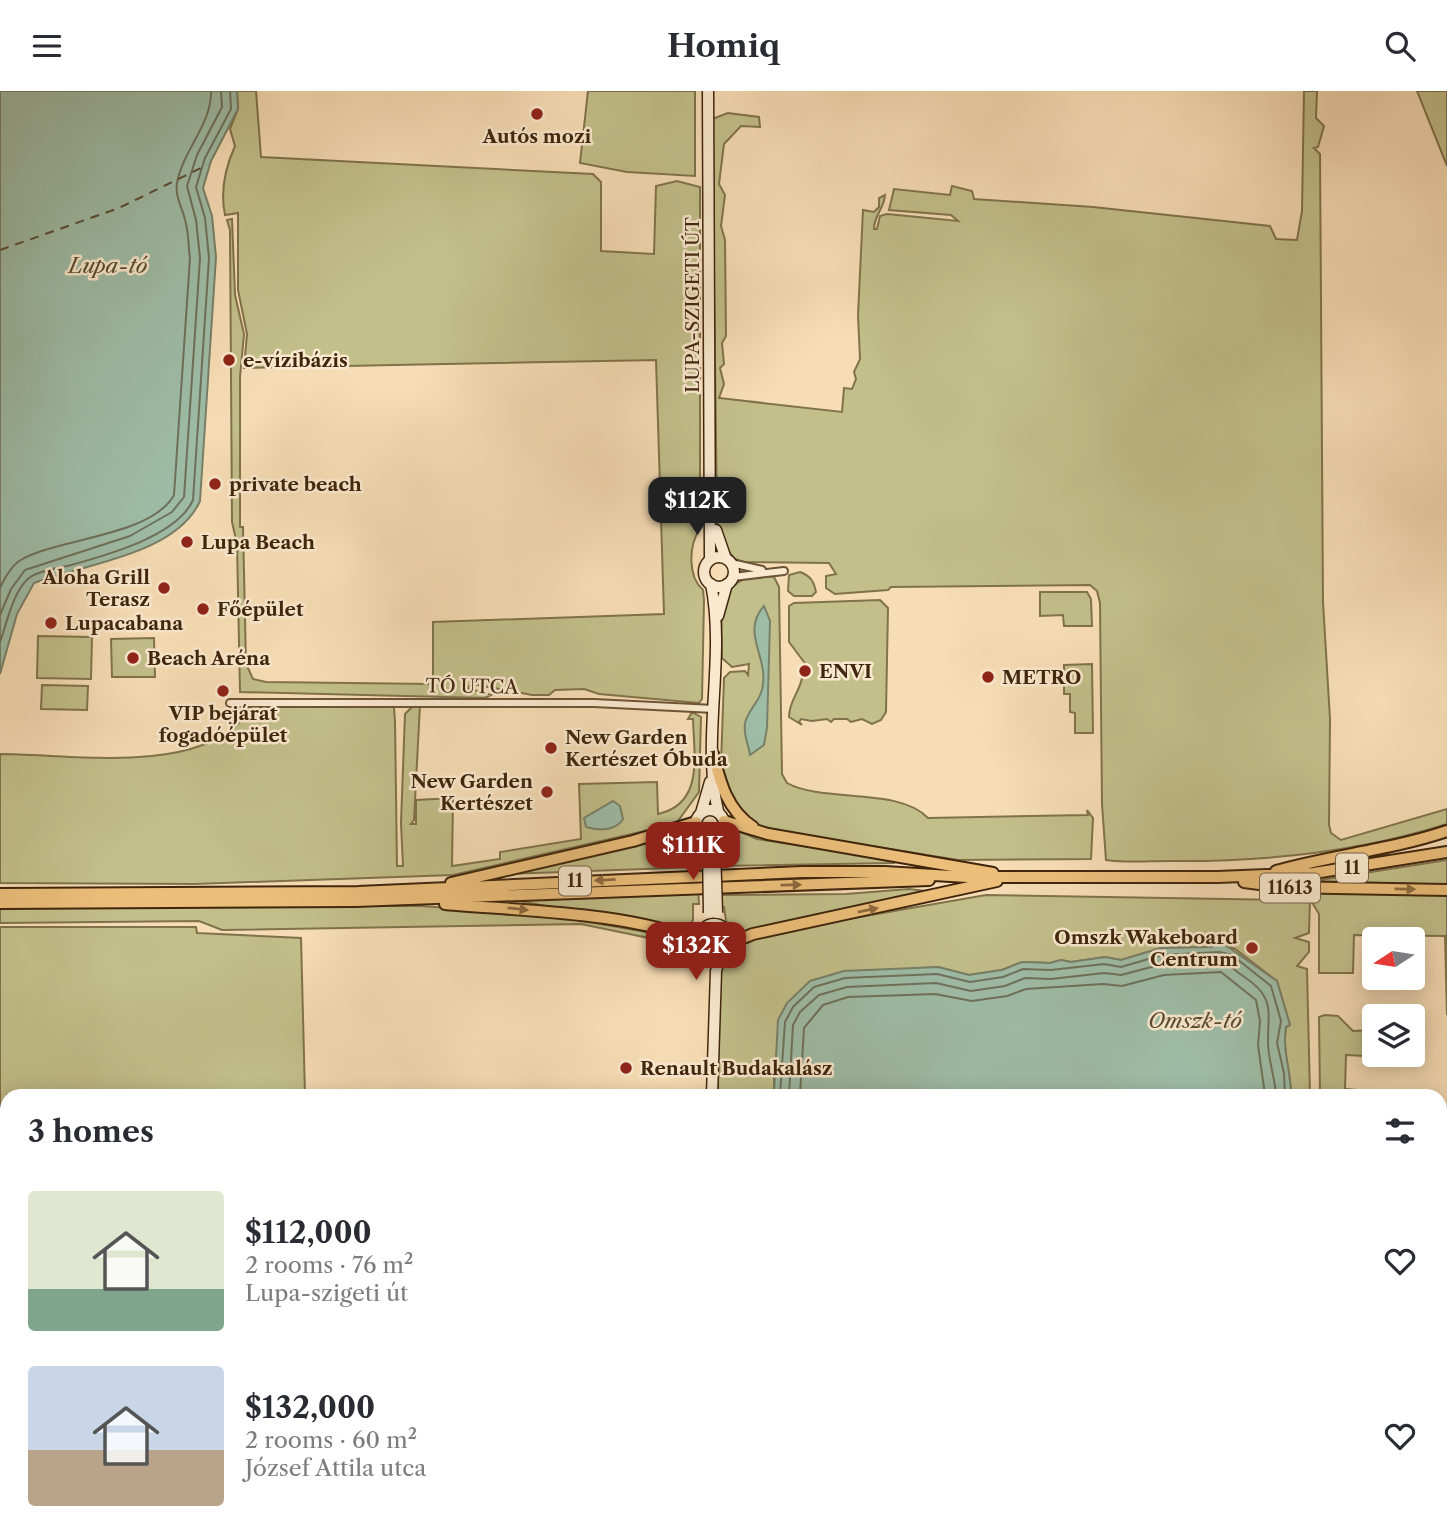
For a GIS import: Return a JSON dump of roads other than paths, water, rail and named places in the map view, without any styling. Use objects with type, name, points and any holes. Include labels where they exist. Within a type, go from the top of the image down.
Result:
[{"type":"main road","points":[[713,754],[727,798],[741,819],[768,834]]},
{"type":"main road","points":[[721,816],[768,834],[966,866],[1010,877]]},
{"type":"main road","points":[[427,894],[633,841],[699,817]]},
{"type":"main road","points":[[1256,876],[1312,861],[1392,848],[1447,831]]},
{"type":"main road","name":"11","points":[[0,904],[886,884],[967,877],[1256,876],[1342,870],[1447,852]]},
{"type":"main road","points":[[724,947],[753,934],[953,893],[1010,877]]},
{"type":"main road","name":"11613","points":[[1218,877],[1281,887],[1447,890]]},
{"type":"main road","name":"11","points":[[0,894],[427,894]]},
{"type":"main road","points":[[427,894],[446,904],[518,908],[662,928],[702,945]]},
{"type":"street","name":"LUPA-SZIGETI ÚT","points":[[708,91],[712,518],[710,560],[704,572],[711,584],[716,644]]},
{"type":"street","name":"LUPA-SZIGETI ÚT","points":[[699,817],[708,794],[713,754],[719,609],[730,580],[729,561],[712,518]]},
{"type":"street","points":[[710,560],[718,557],[770,572]]},
{"type":"street","points":[[711,584],[784,571]]},
{"type":"street","name":"TÓ UTCA","points":[[230,703],[594,703],[714,709]]},
{"type":"street","name":"LUPA-SZIGETI ÚT","points":[[713,754],[721,816]]},
{"type":"street","points":[[711,849],[723,830],[721,816],[710,809],[699,817],[698,830],[711,849],[713,913],[726,933],[716,971],[712,1089]]},
{"type":"street","points":[[704,836],[717,836]]},
{"type":"street","points":[[713,913],[701,933],[702,945],[710,964],[714,1009]]},
{"type":"street","points":[[706,926],[721,926]]},
{"type":"street","points":[[702,945],[713,952],[724,947]]},
{"type":"water","name":"Lupa-tó","points":[[0,91],[237,91],[238,109],[211,161],[203,188],[212,216],[216,257],[200,501],[188,519],[171,534],[150,546],[34,583],[17,614],[0,674]]},
{"type":"water","points":[[764,606],[770,621],[767,728],[764,745],[750,755],[745,723],[763,684],[755,625]]},
{"type":"water","points":[[613,801],[620,806],[623,819],[620,823],[606,829],[586,827],[584,818]]},
{"type":"water","name":"Omszk-tó","points":[[1218,940],[1277,981],[1290,1025],[1286,1027],[1285,1044],[1291,1089],[774,1089],[778,1020],[787,1003],[810,981],[844,971],[938,967],[969,975],[1002,970],[1022,962],[1071,962],[1105,957],[1121,960],[1161,948],[1212,947]]},
{"type":"place","name":"Autós mozi","points":[[537,114]]},
{"type":"place","name":"e-vízibázis","points":[[229,360]]},
{"type":"place","name":"private beach","points":[[215,484]]},
{"type":"place","name":"Lupa Beach","points":[[187,542]]},
{"type":"place","name":"Aloha Grill Terasz","points":[[164,588]]},
{"type":"place","name":"Főépület","points":[[203,609]]},
{"type":"place","name":"Lupacabana","points":[[51,623]]},
{"type":"place","name":"Beach Aréna","points":[[133,658]]},
{"type":"place","name":"ENVI","points":[[805,671]]},
{"type":"place","name":"METRO","points":[[988,677]]},
{"type":"place","name":"VIP bejárat fogadóépület","points":[[223,691]]},
{"type":"place","name":"New Garden Kertészet Óbuda","points":[[551,748]]},
{"type":"place","name":"New Garden Kertészet","points":[[547,792]]},
{"type":"place","name":"Omszk Wakeboard Centrum","points":[[1252,948]]},
{"type":"place","name":"Renault Budakalász","points":[[626,1068]]}]
